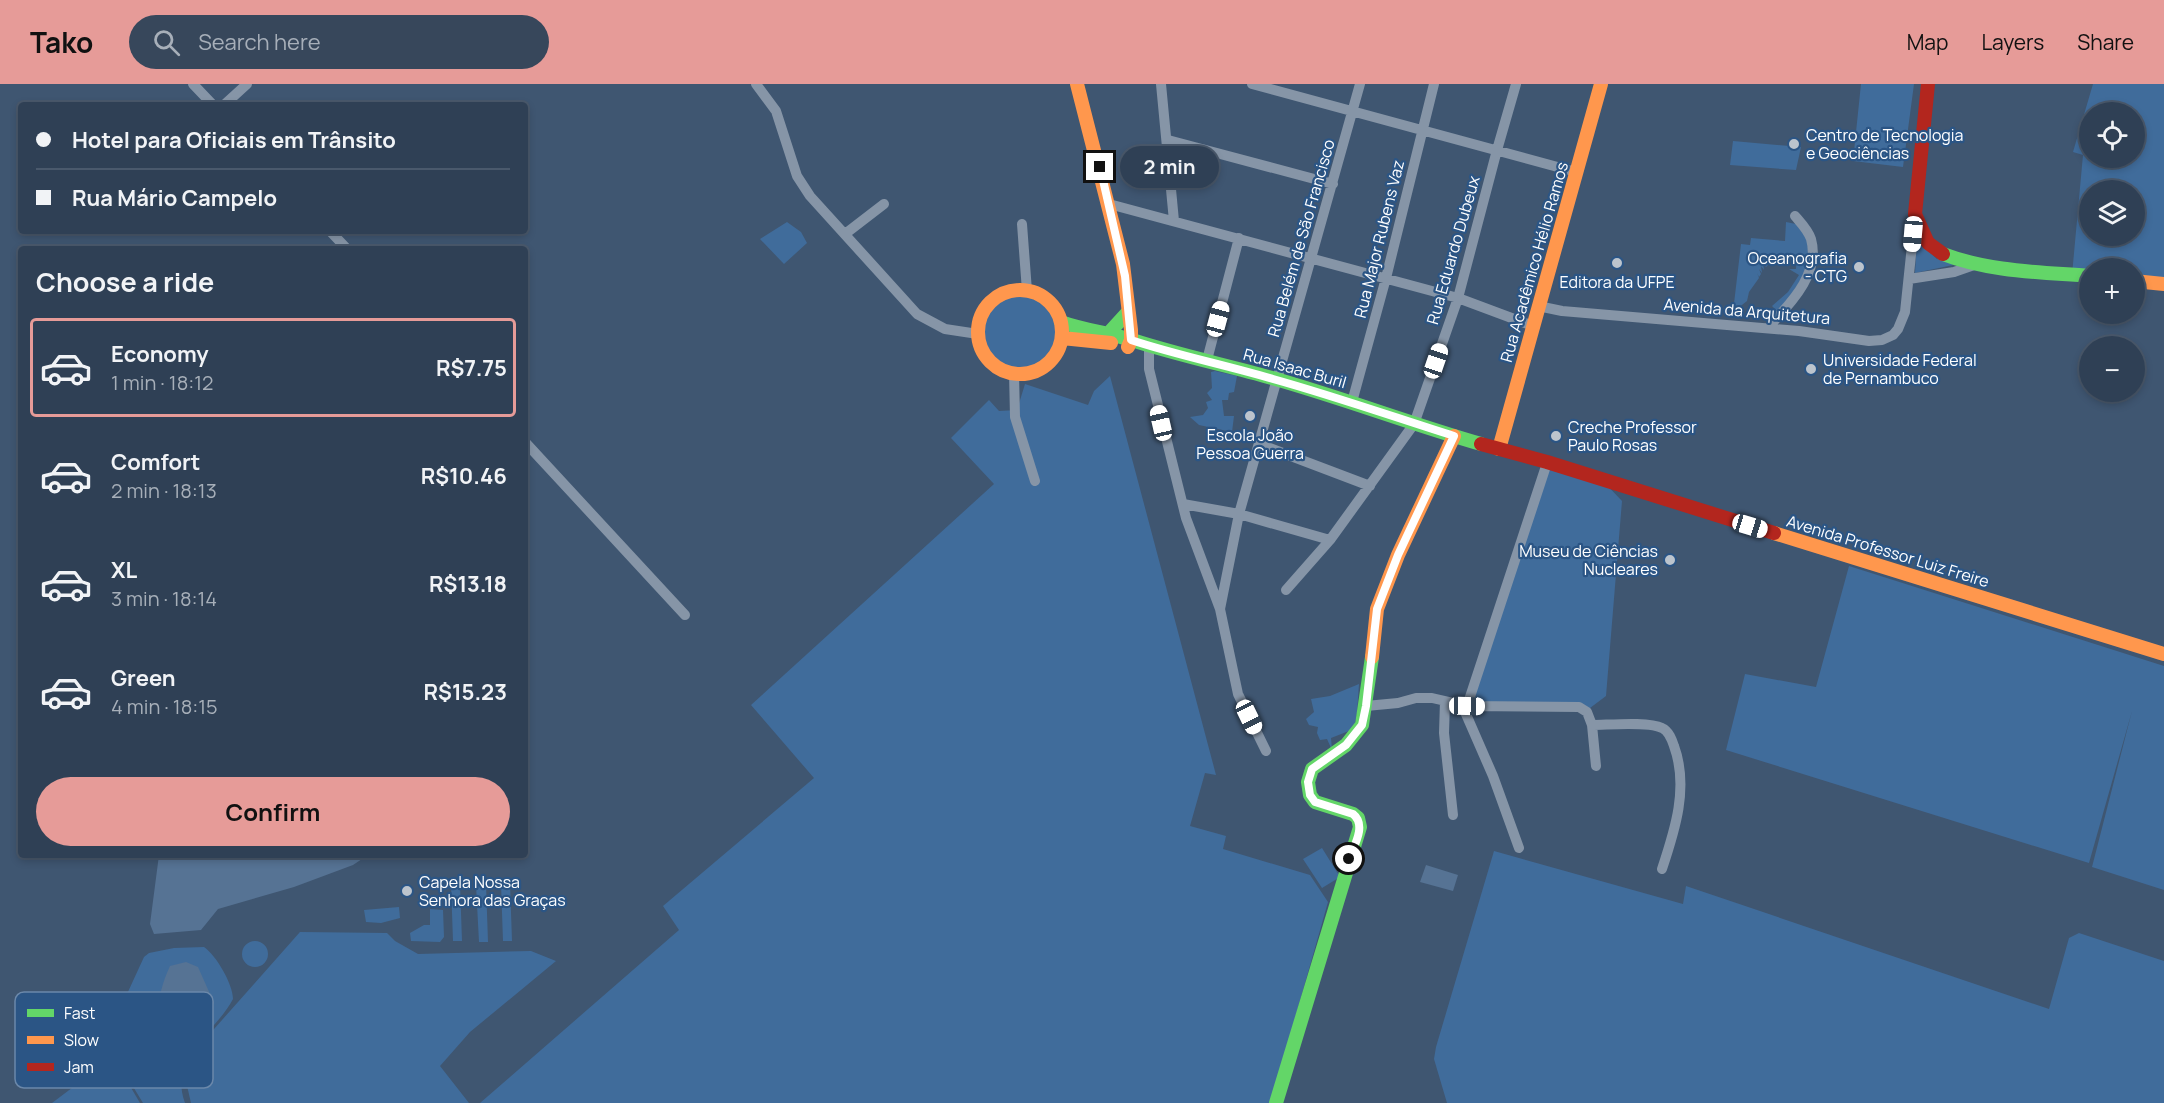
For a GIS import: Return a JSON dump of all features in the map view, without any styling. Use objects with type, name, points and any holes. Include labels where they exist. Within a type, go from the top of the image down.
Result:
[{"type":"main road","points":[[1077,84],[1109,204],[1125,276],[1130,343]]},
{"type":"main road","name":"Rua Acadêmico Hélio Ramos","points":[[1499,449],[1600,84]]},
{"type":"main road","name":"Avenida da Arquitetura","points":[[1915,214],[1928,84]]},
{"type":"main road","points":[[1915,214],[1930,246],[1949,257],[1974,265],[2079,275]]},
{"type":"main road","points":[[2145,282],[2164,284]]},
{"type":"main road","points":[[1018,290],[1035,292],[1049,301],[1061,322],[1062,338],[1056,354],[1045,366],[1030,373],[1014,373],[999,368],[986,357],[978,334],[981,318],[989,304],[1002,294],[1018,290]]},
{"type":"main road","points":[[1107,335],[1117,325],[1122,315],[1128,312]]},
{"type":"main road","name":"Rua Isaac Buril","points":[[1061,322],[1107,335],[1143,349],[1149,347],[1207,360],[1276,379],[1499,449]]},
{"type":"main road","name":"Rua Isaac Buril","points":[[1062,338],[1130,343]]},
{"type":"main road","points":[[1276,1103],[1360,827],[1358,818],[1353,814],[1315,802],[1310,795],[1308,782],[1312,769],[1346,745],[1362,725],[1377,609],[1398,555],[1454,436]]},
{"type":"main road","name":"Avenida Professor Luiz Freire","points":[[1499,449],[2164,654]]},
{"type":"street","points":[[193,84],[210,102]]},
{"type":"street","points":[[227,102],[247,84]]},
{"type":"street","points":[[756,84],[776,111],[796,176],[801,185],[918,314],[945,329],[978,334]]},
{"type":"street","points":[[1161,84],[1174,221]]},
{"type":"street","points":[[1252,84],[1267,86],[1576,172]]},
{"type":"street","name":"Rua Belém de São Francisco","points":[[1220,609],[1239,514],[1360,84]]},
{"type":"street","name":"Rua Major Rubens Vaz","points":[[1352,402],[1386,279],[1434,84]]},
{"type":"street","name":"Rua Eduardo Dubeux","points":[[1286,590],[1330,540],[1414,424],[1458,298],[1516,84]]},
{"type":"street","points":[[1168,140],[1333,184]]},
{"type":"street","points":[[845,234],[884,204]]},
{"type":"street","points":[[1109,204],[1458,298],[1533,326]]},
{"type":"street","name":"Avenida da Arquitetura","points":[[1538,306],[1562,311],[1876,341],[1893,335],[1902,323],[1907,299],[1915,214]]},
{"type":"street","points":[[1774,321],[1804,284],[1811,265],[1811,239],[1795,216]]},
{"type":"street","points":[[1022,224],[1027,291]]},
{"type":"street","points":[[333,234],[344,246]]},
{"type":"street","points":[[1207,360],[1239,238]]},
{"type":"street","points":[[1909,279],[1954,272],[1974,265]]},
{"type":"street","name":"Rua Belém de São Francisco","points":[[1149,347],[1149,369],[1186,518],[1220,609],[1238,694],[1266,751]]},
{"type":"street","points":[[1014,373],[1015,417],[1035,481]]},
{"type":"street","points":[[1259,444],[1370,486]]},
{"type":"street","points":[[528,445],[685,615]]},
{"type":"street","points":[[1519,848],[1465,705],[1547,462]]},
{"type":"street","points":[[1183,504],[1239,514],[1330,540]]},
{"type":"street","points":[[1366,706],[1398,703],[1416,698],[1432,698],[1465,705],[1579,707],[1587,712],[1592,725],[1596,766]]},
{"type":"street","points":[[1445,701],[1444,733],[1453,816]]},
{"type":"street","points":[[1592,725],[1651,725],[1666,731],[1672,740],[1680,771],[1680,796],[1678,814],[1662,869]]},
{"type":"shaded area","points":[[1861,84],[1914,84],[1903,167],[1853,161]]},
{"type":"shaded area","points":[[2093,84],[2164,84],[2164,284],[2145,282],[2145,258],[2079,258],[2079,275],[2072,275],[2079,199],[2079,246],[2145,246],[2145,180],[2081,180],[2082,168],[2145,168],[2145,102],[2088,102]]},
{"type":"shaded area","points":[[2079,132],[2079,154],[2073,152]]},
{"type":"shaded area","points":[[1733,141],[1801,147],[1796,170],[1730,165]]},
{"type":"shaded area","points":[[787,222],[801,232],[807,243],[784,264],[760,239]]},
{"type":"shaded area","points":[[1786,222],[1796,224],[1809,241],[1806,272],[1779,313],[1772,306],[1788,292],[1799,275],[1789,269],[1796,269],[1797,256],[1783,257],[1784,264],[1773,255],[1772,260],[1769,257],[1771,261],[1769,264],[1766,260],[1768,265],[1766,267],[1763,263],[1764,270],[1761,266],[1762,273],[1759,269],[1761,274],[1759,277],[1757,273],[1759,278],[1749,292],[1747,301],[1733,312],[1741,244],[1750,245],[1751,238],[1785,241]]},
{"type":"shaded area","points":[[1917,241],[1937,259],[1952,262],[1953,265],[1915,273]]},
{"type":"shaded area","points":[[1020,296],[1034,299],[1046,306],[1053,318],[1056,332],[1053,346],[1046,358],[1034,365],[1020,368],[1006,365],[994,358],[987,346],[984,332],[987,318],[994,306],[1006,299]]},
{"type":"shaded area","points":[[1211,372],[1237,376],[1234,392],[1229,393],[1228,400],[1222,400],[1224,416],[1234,416],[1232,432],[1199,425],[1190,417],[1203,415],[1208,408],[1206,402],[1212,400],[1207,393],[1212,388]]},
{"type":"shaded area","points":[[1110,376],[1216,775],[1205,773],[1190,826],[1226,836],[1223,849],[1310,875],[1328,902],[1271,1103],[480,1103],[679,930],[663,906],[814,778],[751,705],[994,484],[951,438],[989,400],[999,411],[1017,410],[1025,384],[1088,405],[1094,391]]},
{"type":"shaded area","points":[[1547,462],[1602,480],[1622,501],[1606,696],[1586,711],[1481,709],[1472,697]]},
{"type":"shaded area","points":[[1849,566],[2164,666],[2164,890],[2092,867],[2132,711],[2089,863],[1726,750],[1745,674],[1816,687]]},
{"type":"shaded area","points":[[1359,684],[1354,729],[1331,738],[1332,750],[1327,739],[1320,740],[1317,733],[1318,727],[1309,725],[1306,719],[1314,712],[1311,699],[1330,696]]},
{"type":"shaded area","points":[[1322,848],[1340,877],[1322,888],[1303,859]]},
{"type":"shaded area","points":[[1494,851],[1683,904],[1686,886],[2049,1009],[2069,938],[2079,933],[2164,961],[2164,1103],[1447,1103],[1434,1059],[1436,1047]]},
{"type":"shaded area","points":[[159,858],[364,858],[353,865],[294,887],[218,909],[201,930],[154,934],[150,924]]},
{"type":"shaded area","points":[[1426,865],[1458,875],[1453,891],[1420,882]]},
{"type":"shaded area","points":[[510,883],[512,941],[503,941],[501,884]]},
{"type":"shaded area","points":[[451,884],[460,884],[462,941],[453,941]]},
{"type":"shaded area","points":[[486,884],[488,942],[479,942],[476,885]]},
{"type":"shaded area","points":[[399,907],[400,918],[381,923],[366,922],[364,910]]},
{"type":"shaded area","points":[[430,909],[443,910],[444,937],[440,942],[411,941],[410,933],[424,925],[430,925]]},
{"type":"shaded area","points":[[300,932],[387,933],[395,941],[418,954],[531,951],[556,961],[470,1032],[440,1066],[469,1103],[191,1103],[188,1088],[213,1088],[213,1030]]},
{"type":"shaded area","points":[[255,941],[264,945],[268,954],[264,963],[255,967],[246,963],[242,954],[246,945]]},
{"type":"shaded area","points":[[204,947],[214,956],[223,970],[233,999],[213,1026],[213,992],[128,992],[144,957],[149,953],[174,948]]},
{"type":"shaded area","points":[[186,962],[198,967],[209,992],[161,992],[170,966]]},
{"type":"shaded area","points":[[72,1088],[131,1088],[140,1103],[52,1103]]},
{"type":"shaded area","points":[[134,1088],[181,1088],[185,1103],[143,1103]]},
{"type":"traffic: fast","points":[[1943,254],[1997,268],[2079,275]]},
{"type":"traffic: fast","points":[[1107,335],[1128,312]]},
{"type":"traffic: fast","points":[[1061,322],[1272,378],[1481,444]]},
{"type":"traffic: fast","points":[[1276,1103],[1360,827],[1358,818],[1353,814],[1315,802],[1310,795],[1308,782],[1312,769],[1346,745],[1362,725],[1372,657]]},
{"type":"traffic: slow","points":[[1077,84],[1123,264],[1131,330],[1128,347]]},
{"type":"traffic: slow","points":[[1499,449],[1601,84]]},
{"type":"traffic: slow","points":[[2145,282],[2164,284]]},
{"type":"traffic: slow","points":[[1020,290],[1036,293],[1050,302],[1059,316],[1062,332],[1059,348],[1050,362],[1036,371],[1020,374],[1004,371],[990,362],[981,348],[978,332],[981,316],[990,302],[1004,293],[1020,290]]},
{"type":"traffic: slow","points":[[1062,338],[1111,343]]},
{"type":"traffic: slow","points":[[1372,657],[1377,609],[1398,555],[1454,436]]},
{"type":"traffic: slow","points":[[1774,533],[2164,654]]},
{"type":"traffic: jam","points":[[1928,84],[1915,214],[1928,243],[1943,254]]},
{"type":"traffic: jam","points":[[1481,444],[1547,462],[1774,533]]},
{"type":"place","name":"Centro de Tecnologia e Geociências","points":[[1794,144]]},
{"type":"place","name":"Editora da UFPE","points":[[1617,263]]},
{"type":"place","name":"Oceanografia - CTG","points":[[1859,267]]},
{"type":"place","name":"Universidade Federal de Pernambuco","points":[[1811,369]]},
{"type":"place","name":"Escola João Pessoa Guerra","points":[[1250,416]]},
{"type":"place","name":"Creche Professor Paulo Rosas","points":[[1556,436]]},
{"type":"place","name":"Museu de Ciências Nucleares","points":[[1670,560]]},
{"type":"place","name":"Capela Nossa Senhora das Graças","points":[[407,891]]},
{"type":"route","points":[[1100,167],[1125,276],[1131,340],[1149,347],[1276,379],[1454,436],[1398,555],[1377,609],[1362,725],[1346,745],[1312,769],[1308,782],[1310,795],[1315,802],[1353,814],[1358,818],[1360,827],[1349,859]]}]
